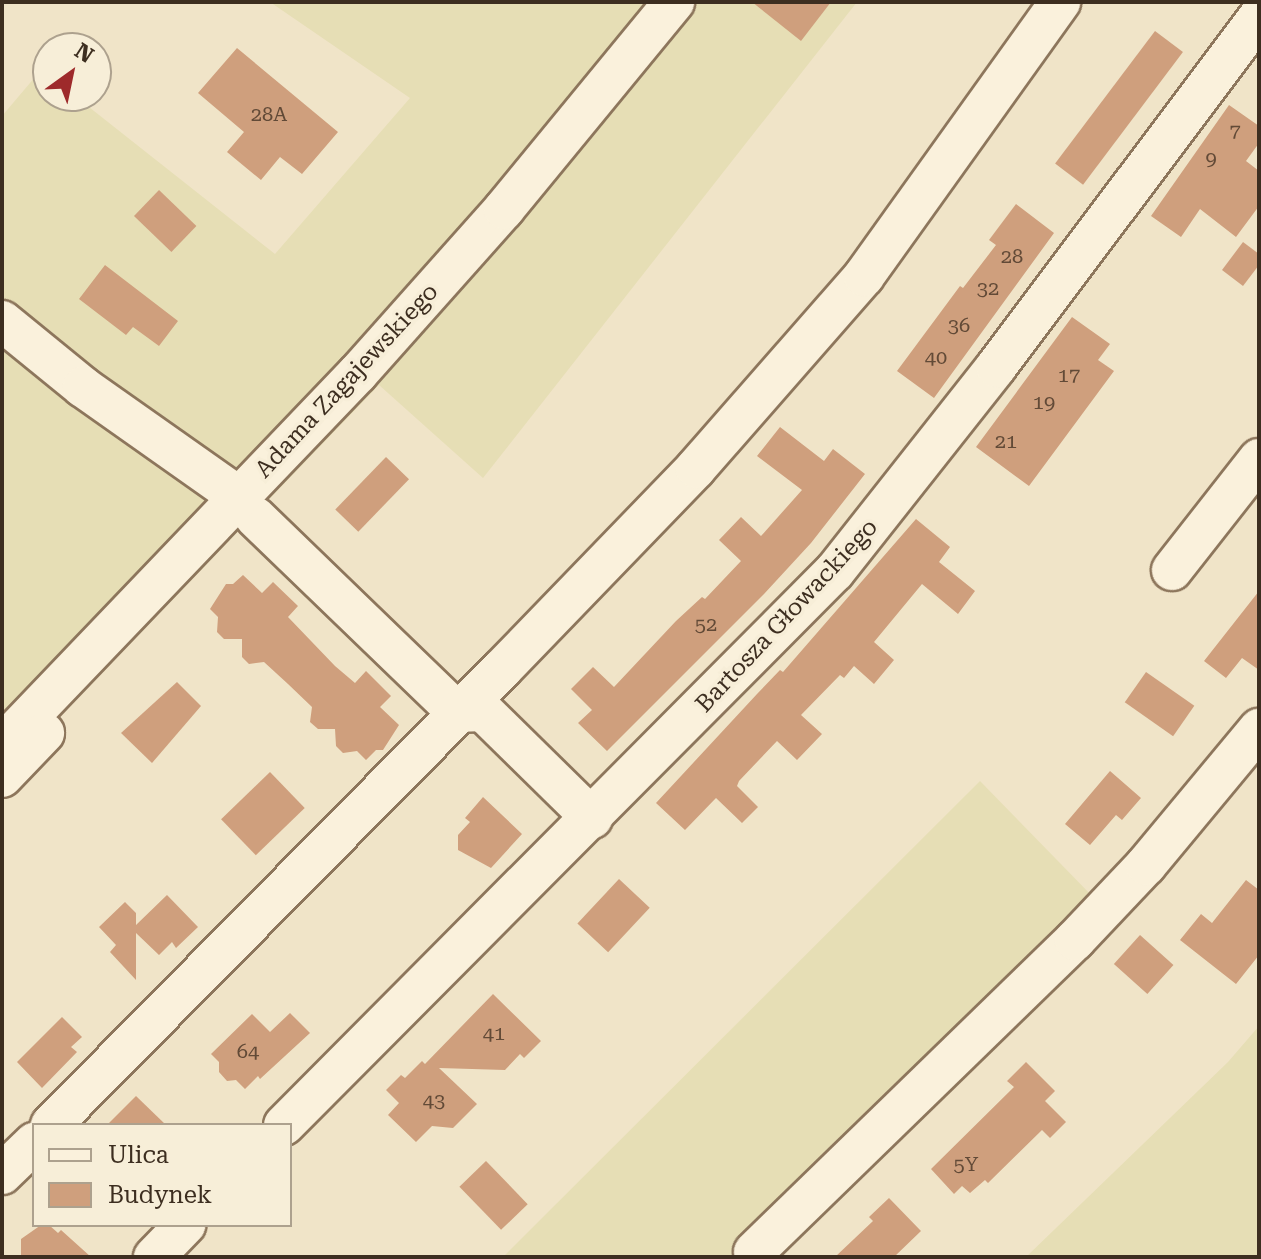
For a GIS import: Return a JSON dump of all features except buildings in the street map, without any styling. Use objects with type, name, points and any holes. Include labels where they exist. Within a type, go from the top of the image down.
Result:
[{"type":"street","name":"Adama Zagajewskiego","points":[[2,745],[247,507],[358,373],[504,209],[674,2]]},
{"type":"street","points":[[53,1123],[696,468],[864,276],[1060,2]]},
{"type":"street","name":"Bartosza Głowackiego","points":[[286,1123],[835,571],[996,367],[1259,17]]},
{"type":"street","points":[[2,321],[83,387],[247,507],[457,712],[483,711],[592,818]]},
{"type":"street","points":[[2,777],[247,507],[361,405]]},
{"type":"street","points":[[1172,570],[1259,459]]},
{"type":"street","points":[[754,1252],[1075,940],[1156,854],[1259,729]]},
{"type":"street","points":[[2,1174],[32,1145]]},
{"type":"street","points":[[154,1257],[183,1227]]},
{"type":"shaded area","points":[[270,2],[857,2],[483,478],[379,385],[2,777],[2,116],[32,81],[32,112],[95,112],[275,254],[410,98]]},
{"type":"shaded area","points":[[980,781],[1096,900],[734,1257],[503,1257]]},
{"type":"shaded area","points":[[1259,1026],[1259,1257],[1026,1257],[1228,1062]]}]
